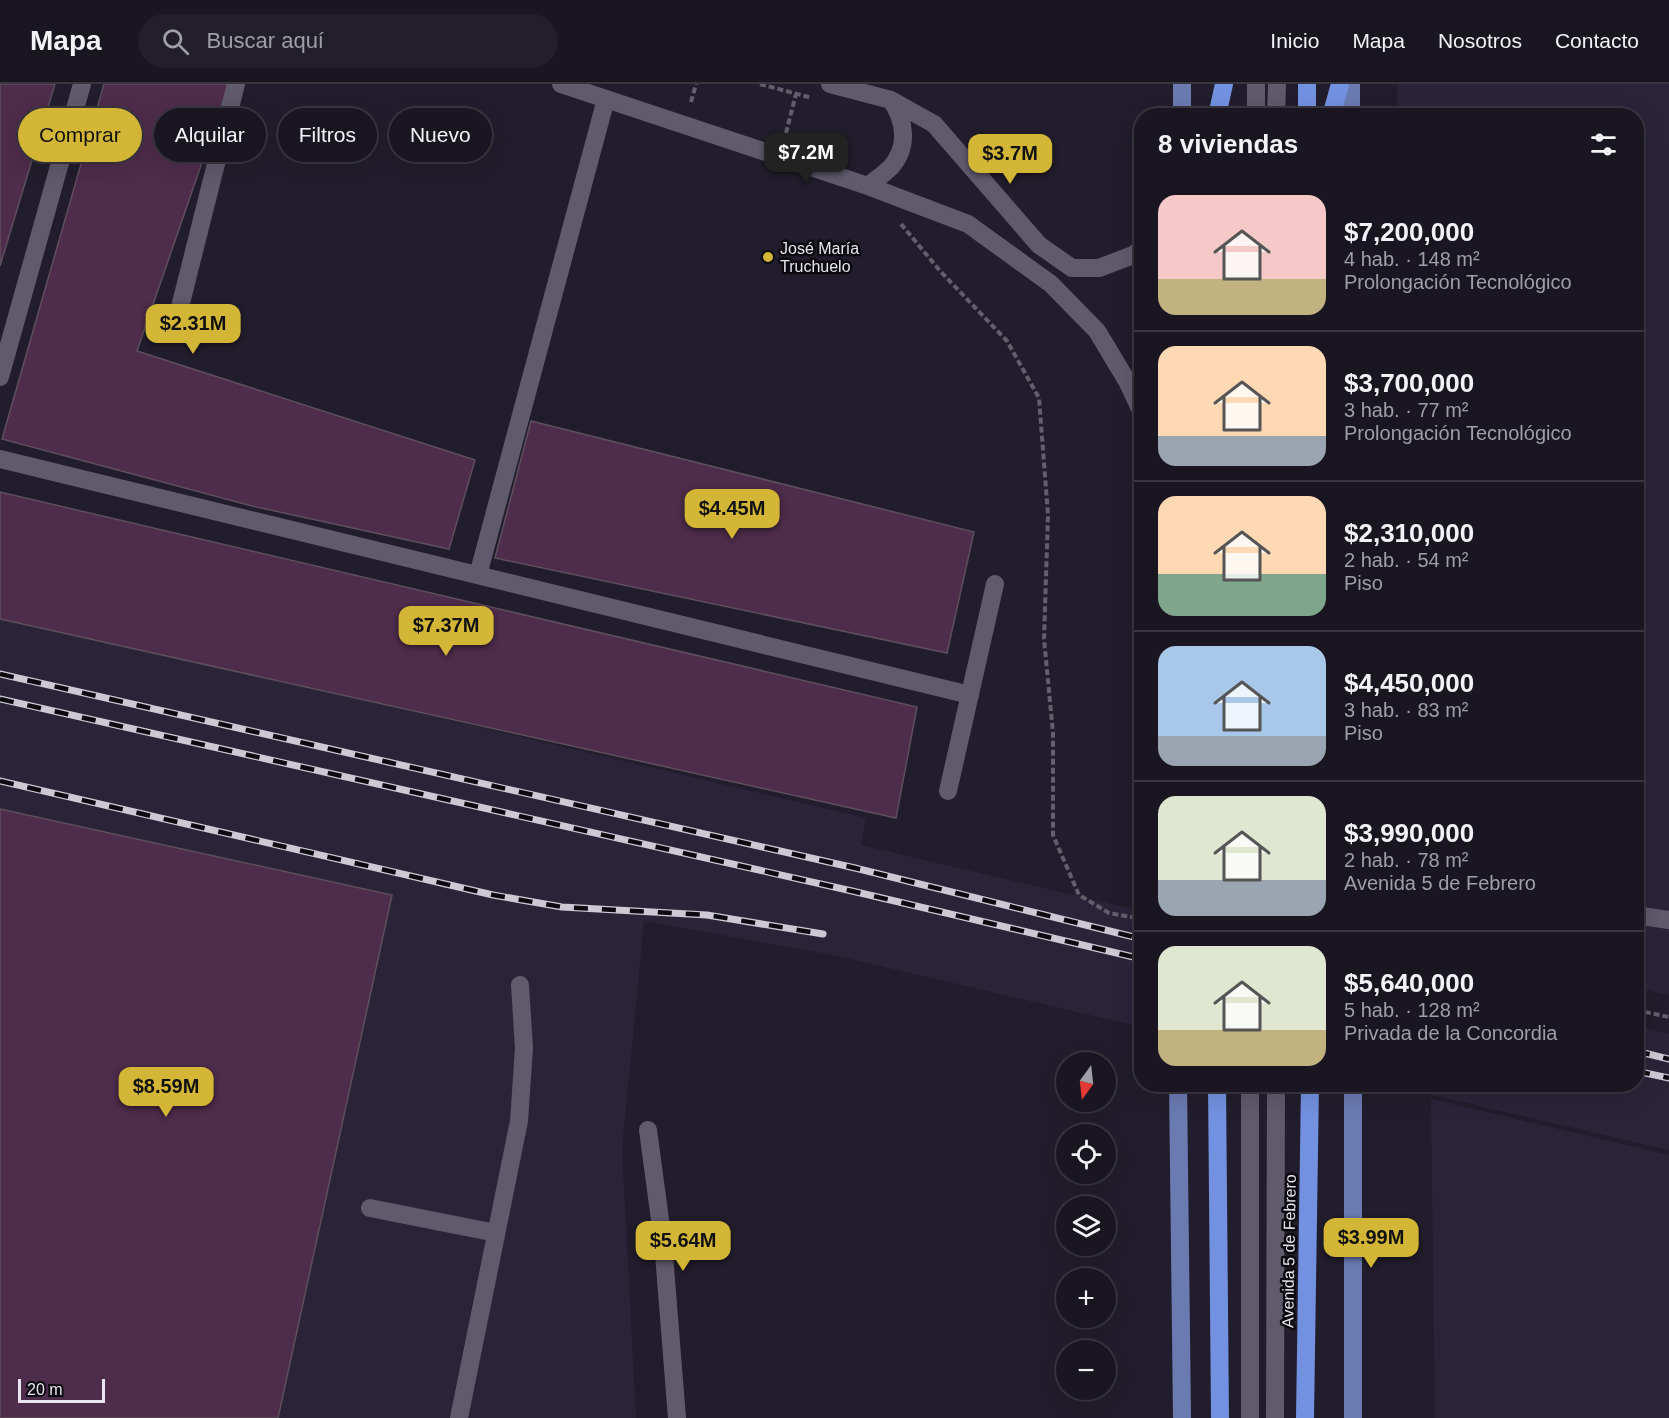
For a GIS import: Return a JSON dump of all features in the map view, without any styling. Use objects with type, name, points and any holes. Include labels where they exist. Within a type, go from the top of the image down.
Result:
[{"type":"highway","points":[[1219,108],[1225,84]]},
{"type":"highway","points":[[1225,84],[1226,108]]},
{"type":"highway","points":[[1307,84],[1307,108]]},
{"type":"highway","points":[[1333,108],[1340,84]]},
{"type":"highway","points":[[1217,1092],[1220,1418]]},
{"type":"highway","name":"Avenida 5 de Febrero","points":[[1305,1418],[1310,1092]]},
{"type":"main road","points":[[1182,84],[1182,108]]},
{"type":"main road","points":[[1351,84],[1351,108]]},
{"type":"main road","points":[[1178,1092],[1182,1418]]},
{"type":"main road","points":[[1353,1092],[1353,1418]]},
{"type":"street","points":[[0,377],[82,84]]},
{"type":"street","points":[[175,327],[236,84]]},
{"type":"street","points":[[561,84],[868,186],[968,224],[1051,284],[1097,331],[1134,396]]},
{"type":"street","points":[[831,84],[891,100],[934,124],[1039,245],[1072,268],[1099,268],[1134,254]]},
{"type":"street","points":[[1256,84],[1256,108]]},
{"type":"street","points":[[1276,108],[1277,84]]},
{"type":"street","points":[[478,575],[606,99]]},
{"type":"street","points":[[868,186],[892,165],[904,141],[900,114],[891,100]]},
{"type":"street","points":[[0,459],[970,695]]},
{"type":"street","points":[[948,791],[995,584]]},
{"type":"street","points":[[1644,916],[1669,920]]},
{"type":"street","points":[[459,1418],[519,1121],[524,1048],[520,985]]},
{"type":"street","points":[[1250,1092],[1250,1418]]},
{"type":"street","points":[[1275,1418],[1276,1092]]},
{"type":"street","points":[[648,1130],[663,1242],[676,1418]]},
{"type":"street","points":[[370,1208],[496,1233]]},
{"type":"path","points":[[690,105],[696,84]]},
{"type":"path","points":[[760,84],[819,100]]},
{"type":"path","points":[[785,137],[796,94]]},
{"type":"path","points":[[897,220],[941,272],[1007,341],[1039,398],[1048,515],[1044,639],[1053,733],[1053,835],[1079,895],[1109,913],[1134,918]]},
{"type":"path","points":[[1644,1012],[1669,1017]]},
{"type":"shaded area","points":[[1397,84],[1669,84],[1669,995],[1644,990],[1644,108],[1398,108]]},
{"type":"shaded area","points":[[0,614],[866,818],[861,845],[1134,909],[1134,1025],[838,956],[644,921],[622,1149],[636,1418],[0,1418]]},
{"type":"shaded area","points":[[1644,1028],[1669,1034],[1669,1150],[1420,1092],[1644,1092]]},
{"type":"shaded area","points":[[1431,1099],[1669,1155],[1669,1418],[1435,1418]]},
{"type":"building","points":[[0,84],[55,84],[48,108],[18,108],[18,162],[31,162],[0,266]]},
{"type":"building","points":[[104,84],[229,84],[221,108],[154,108],[154,162],[202,162],[137,351],[475,460],[449,549],[252,506],[2,439],[82,162],[142,162],[142,108],[97,108]]},
{"type":"building","points":[[531,421],[974,532],[947,653],[495,558]]},
{"type":"building","points":[[0,492],[917,707],[896,818],[0,619]]},
{"type":"building","points":[[0,809],[392,895],[278,1418],[0,1418]]},
{"type":"railway","points":[[0,674],[855,868],[1134,937]]},
{"type":"railway","points":[[0,699],[852,891],[1134,957]]},
{"type":"railway","points":[[0,781],[493,895],[562,907],[707,915],[823,934]]},
{"type":"railway","points":[[1644,1053],[1669,1059]]},
{"type":"railway","points":[[1644,1073],[1669,1078]]},
{"type":"place","name":"José María Truchuelo","points":[[768,257]]}]
